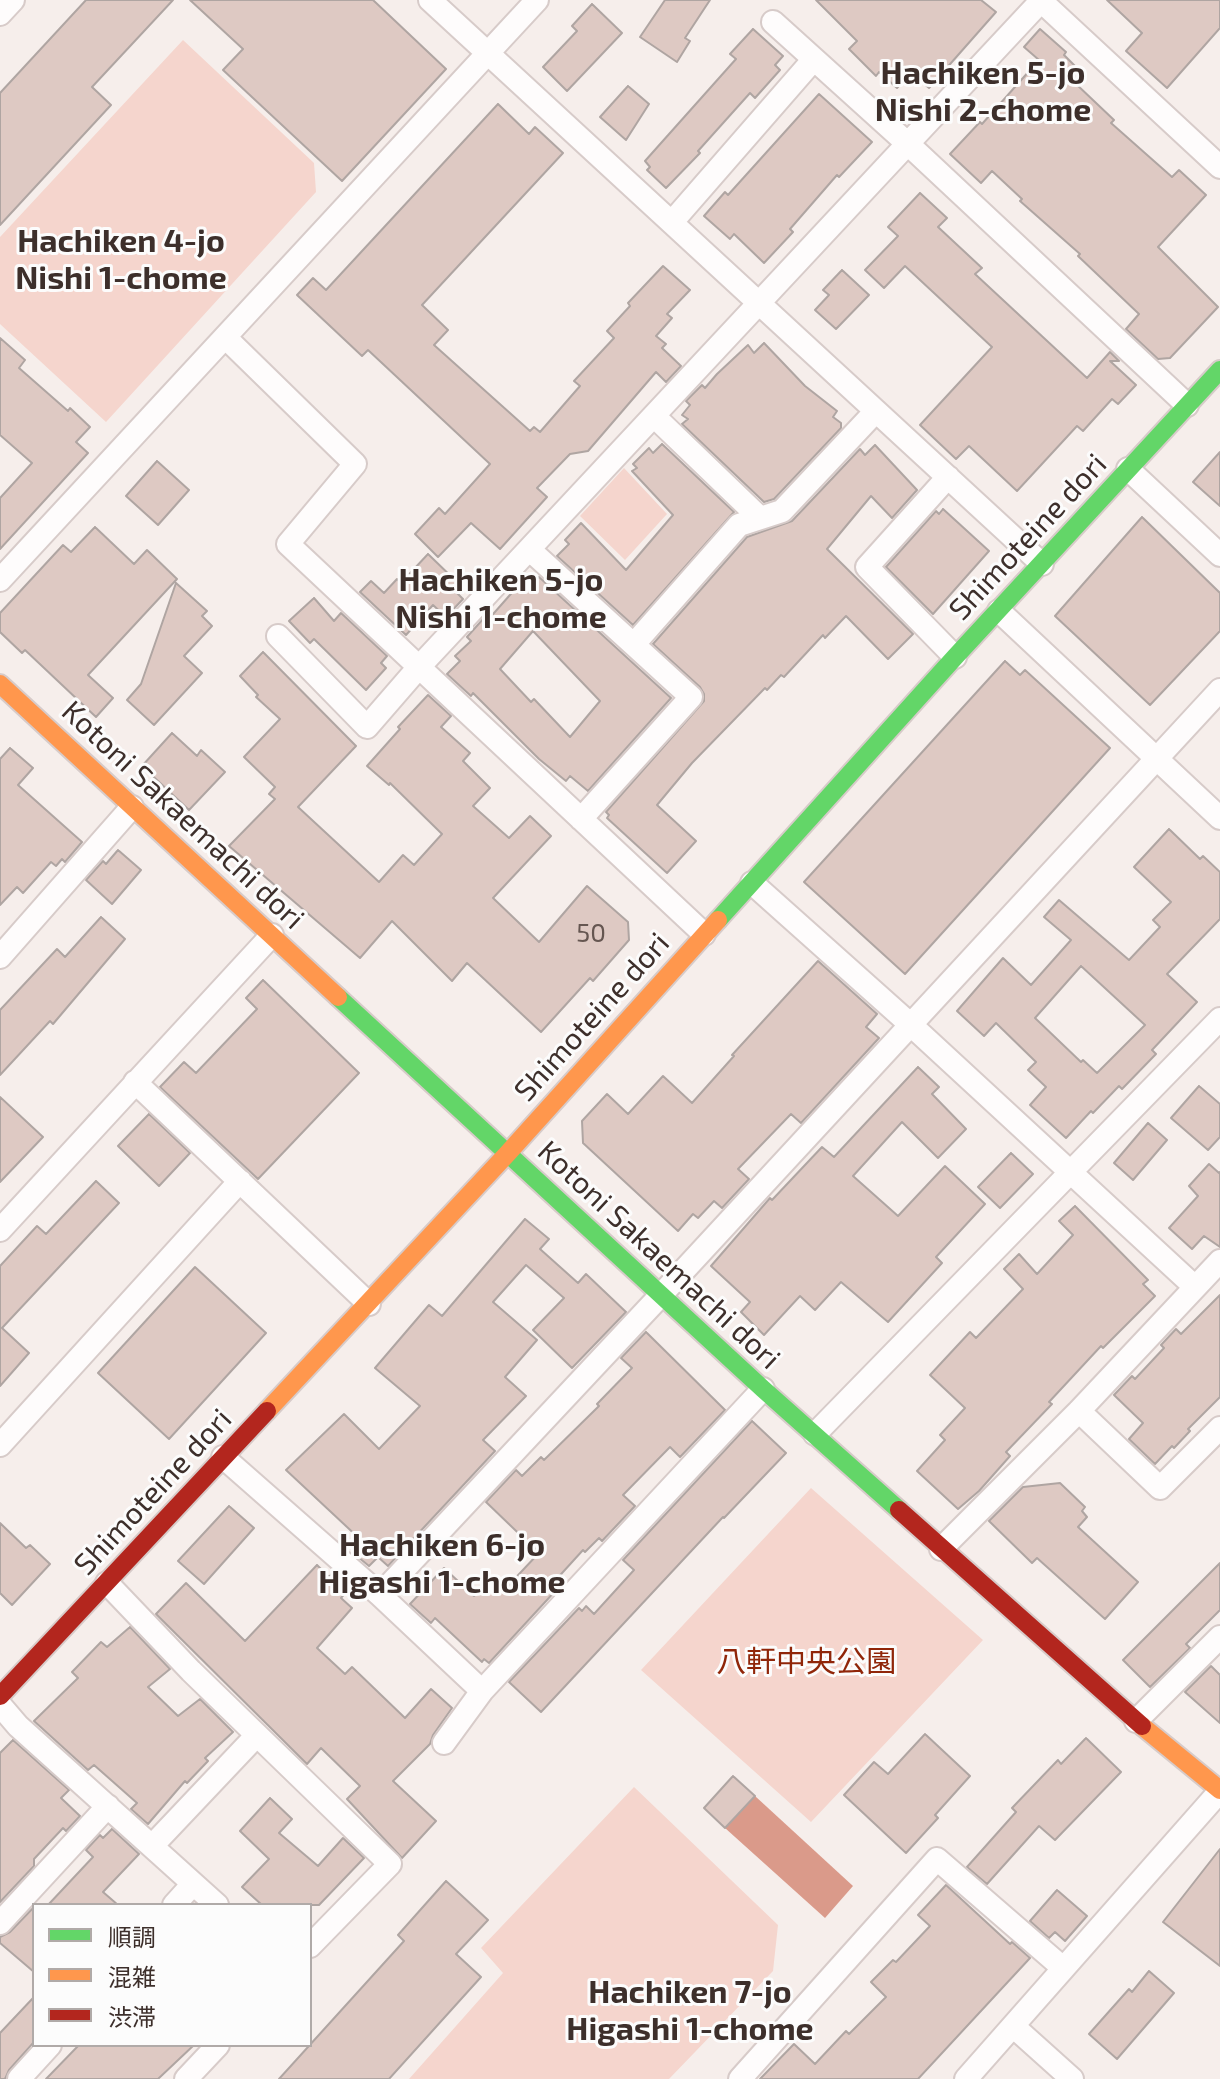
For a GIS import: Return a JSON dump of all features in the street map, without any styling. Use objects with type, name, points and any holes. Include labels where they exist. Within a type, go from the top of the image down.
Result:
[{"type":"main road","name":"Shimoteine dori","points":[[0,1696],[508,1153],[955,657],[1220,370]]},
{"type":"main road","name":"Kotoni Sakaemachi dori","points":[[3,692],[272,935],[763,1389],[1136,1721],[1220,1790]]},
{"type":"street","points":[[0,14],[13,0]]},
{"type":"street","points":[[430,0],[1042,564]]},
{"type":"street","points":[[0,580],[537,0]]},
{"type":"street","points":[[278,636],[367,727],[419,667],[1040,0],[1220,167]]},
{"type":"street","points":[[773,22],[1187,405]]},
{"type":"street","points":[[672,222],[814,59]]},
{"type":"street","points":[[225,337],[355,464],[288,544],[704,934]]},
{"type":"street","points":[[635,643],[739,525],[782,511],[876,411]]},
{"type":"street","points":[[655,417],[760,518]]},
{"type":"street","points":[[1128,469],[1220,555]]},
{"type":"street","points":[[948,477],[867,567],[955,657]]},
{"type":"street","points":[[530,550],[691,697],[581,819]]},
{"type":"street","points":[[999,611],[1220,818]]},
{"type":"street","points":[[380,1595],[1220,690]]},
{"type":"street","points":[[0,957],[132,807]]},
{"type":"street","points":[[752,883],[1195,1287]]},
{"type":"street","points":[[0,1230],[272,935]]},
{"type":"street","points":[[815,1434],[1220,1019]]},
{"type":"street","points":[[135,1082],[369,1304]]},
{"type":"street","points":[[0,1445],[240,1181]]},
{"type":"street","points":[[941,1549],[1079,1411],[1220,1261]]},
{"type":"street","points":[[444,1743],[482,1691],[763,1389]]},
{"type":"street","points":[[1079,1411],[1160,1488],[1220,1428]]},
{"type":"street","points":[[223,1457],[380,1595],[482,1691]]},
{"type":"street","points":[[107,1583],[390,1864],[312,1944]]},
{"type":"street","points":[[1136,1721],[1220,1637]]},
{"type":"street","points":[[0,1705],[18,1726],[215,1903]]},
{"type":"street","points":[[152,1846],[257,1735]]},
{"type":"street","points":[[966,2079],[1220,1790]]},
{"type":"street","points":[[0,1923],[108,1806]]},
{"type":"street","points":[[740,2079],[937,1859],[1063,1968]]},
{"type":"street","points":[[176,1903],[193,1884]]},
{"type":"street","points":[[1013,2026],[1072,2079]]},
{"type":"street","points":[[19,2079],[48,2047]]},
{"type":"street","points":[[186,2079],[216,2047]]},
{"type":"green space","points":[[183,40],[314,163],[316,192],[106,422],[0,324],[0,237]]},
{"type":"green space","points":[[624,468],[667,514],[625,560],[580,516]]},
{"type":"green space","name":"八軒中央公園","points":[[811,1488],[983,1640],[811,1822],[641,1670]]},
{"type":"green space","points":[[634,1787],[778,1925],[773,1971],[669,2079],[409,2079],[503,1973],[481,1948]]},
{"type":"shaded area","points":[[755,1796],[853,1886],[825,1918],[725,1828]]},
{"type":"building","points":[[86,0],[173,0],[92,87],[111,105],[0,225],[0,93]]},
{"type":"building","points":[[190,0],[373,0],[446,69],[342,181],[223,70],[243,49]]},
{"type":"building","points":[[665,0],[710,0],[685,38],[690,41],[677,62],[640,37]]},
{"type":"building","points":[[816,0],[981,0],[996,12],[929,88],[911,73],[897,88],[879,72],[876,76],[849,49],[857,41]]},
{"type":"building","points":[[1107,0],[1220,0],[1220,28],[1167,88],[1126,51],[1142,33]]},
{"type":"building","points":[[592,4],[622,33],[567,91],[543,67],[577,31],[572,26]]},
{"type":"building","points":[[753,29],[783,56],[775,65],[780,70],[755,98],[750,93],[666,188],[647,170],[650,167],[645,161],[736,59],[730,54]]},
{"type":"building","points":[[1040,29],[1066,52],[1064,55],[1083,74],[1075,83],[1114,120],[1111,123],[1172,177],[1179,170],[1206,195],[1158,247],[1218,307],[1170,358],[1158,359],[1126,329],[1139,314],[992,171],[981,183],[950,154],[980,122],[982,124],[1039,60],[1024,47]]},
{"type":"building","points":[[628,86],[649,104],[626,140],[600,117]]},
{"type":"building","points":[[819,94],[872,142],[839,177],[837,175],[790,229],[793,232],[764,263],[734,234],[730,239],[704,216],[725,192],[728,195]]},
{"type":"building","points":[[498,104],[529,134],[535,127],[563,153],[422,305],[448,330],[434,345],[530,431],[534,427],[540,432],[580,386],[574,381],[614,338],[607,331],[663,266],[690,290],[667,314],[672,318],[656,336],[666,344],[662,348],[681,366],[666,382],[656,372],[588,451],[570,454],[537,488],[547,497],[500,549],[471,523],[438,557],[415,534],[439,508],[445,514],[490,464],[368,350],[362,356],[297,295],[313,278],[326,290]]},
{"type":"building","points":[[920,193],[947,218],[938,227],[982,268],[975,274],[1087,378],[1110,352],[1119,361],[1110,361],[1136,385],[1118,404],[1112,399],[1083,431],[1077,426],[1017,491],[969,446],[956,459],[920,425],[992,347],[905,266],[884,288],[865,270],[898,236],[888,227]]},
{"type":"building","points":[[842,270],[869,295],[836,329],[815,310],[829,295],[823,290]]},
{"type":"building","points":[[0,338],[25,360],[19,368],[90,427],[76,442],[88,453],[0,549],[0,498],[32,463],[0,435]]},
{"type":"building","points":[[764,343],[805,386],[837,411],[833,417],[841,423],[841,428],[774,499],[764,502],[682,424],[688,419],[682,415],[690,405],[686,401],[702,385],[705,388],[748,345],[754,353]]},
{"type":"building","points":[[662,444],[734,512],[633,625],[557,556],[569,544],[565,540],[581,523],[626,570],[673,515],[632,471],[637,468],[633,464],[649,448],[653,453]]},
{"type":"building","points":[[875,445],[917,490],[892,518],[871,496],[827,549],[913,634],[888,659],[846,616],[825,638],[823,635],[784,677],[781,675],[767,690],[765,688],[692,763],[657,805],[696,841],[667,873],[607,818],[609,815],[606,812],[704,701],[700,687],[653,644],[747,537],[792,521],[860,449],[865,455]]},
{"type":"building","points":[[1220,452],[1220,506],[1193,482]]},
{"type":"building","points":[[157,461],[189,490],[158,525],[126,496]]},
{"type":"building","points":[[943,509],[989,551],[933,614],[886,567],[936,511],[939,514]]},
{"type":"building","points":[[1142,517],[1220,593],[1220,631],[1150,705],[1055,616]]},
{"type":"building","points":[[95,527],[134,564],[147,550],[177,579],[88,675],[113,698],[96,717],[25,650],[22,653],[0,632],[0,613],[63,545],[71,552]]},
{"type":"building","points":[[428,554],[460,585],[454,590],[463,599],[446,617],[433,605],[406,635],[360,592],[371,581],[384,593],[397,579],[401,583]]},
{"type":"building","points":[[539,577],[671,698],[588,791],[570,776],[566,781],[539,759],[473,693],[471,696],[447,674],[460,661],[455,656],[471,641],[467,637],[484,618],[487,621],[524,579],[532,585]],"holes":[[[533,631],[600,701],[570,737],[500,669]]]},
{"type":"building","points":[[176,583],[207,611],[202,616],[212,626],[184,656],[202,673],[154,725],[127,700],[141,684]]},
{"type":"building","points":[[314,598],[334,621],[341,613],[387,656],[381,663],[386,668],[366,690],[314,639],[310,643],[289,621]]},
{"type":"building","points":[[263,652],[356,746],[298,807],[379,882],[403,855],[414,865],[442,834],[390,783],[367,766],[428,695],[451,716],[441,727],[470,753],[463,761],[490,788],[473,806],[509,838],[530,816],[551,836],[493,898],[539,942],[587,886],[628,922],[629,940],[541,1032],[467,963],[452,981],[392,921],[360,958],[229,846],[275,799],[269,794],[275,787],[244,757],[280,719],[256,697],[258,695],[240,676]]},
{"type":"building","points":[[1005,661],[1020,675],[1025,670],[1110,748],[905,974],[804,882]]},
{"type":"building","points":[[172,733],[197,756],[201,750],[225,772],[189,810],[142,766]]},
{"type":"building","points":[[10,748],[33,768],[18,785],[82,842],[65,862],[62,859],[56,866],[51,862],[23,893],[17,887],[0,905],[0,759]]},
{"type":"building","points":[[1169,829],[1200,859],[1203,856],[1220,872],[1220,919],[1167,974],[1197,1002],[1152,1050],[1156,1054],[1122,1089],[1119,1086],[1093,1113],[1091,1111],[1066,1138],[1030,1105],[1046,1087],[1028,1070],[1036,1062],[996,1023],[984,1036],[957,1011],[1003,958],[1031,985],[1071,940],[1044,917],[1059,900],[1129,960],[1160,927],[1153,920],[1171,902],[1134,867]],"holes":[[[1081,966],[1145,1025],[1097,1073],[1035,1018]]]},
{"type":"building","points":[[118,850],[141,870],[112,904],[86,880]]},
{"type":"building","points":[[101,917],[125,939],[53,1024],[50,1021],[0,1075],[0,1010],[57,949],[65,957]]},
{"type":"building","points":[[818,961],[877,1014],[866,1027],[879,1038],[801,1123],[791,1114],[738,1169],[749,1179],[722,1208],[714,1201],[698,1218],[693,1214],[678,1231],[583,1143],[582,1121],[607,1094],[628,1114],[663,1076],[692,1103]]},
{"type":"building","points":[[263,980],[359,1073],[258,1179],[160,1087],[184,1062],[196,1073],[257,1009],[246,998]]},
{"type":"building","points":[[918,1067],[939,1087],[932,1094],[966,1129],[938,1158],[902,1122],[853,1176],[898,1216],[945,1166],[985,1204],[936,1257],[942,1263],[888,1322],[841,1282],[815,1310],[800,1296],[764,1335],[741,1312],[750,1302],[711,1266],[770,1198],[772,1200],[822,1147],[834,1157]]},
{"type":"building","points":[[1199,1086],[1220,1104],[1220,1137],[1208,1150],[1171,1118]]},
{"type":"building","points":[[0,1097],[43,1137],[0,1182]]},
{"type":"building","points":[[149,1114],[190,1153],[159,1186],[118,1146]]},
{"type":"building","points":[[1148,1123],[1167,1140],[1133,1180],[1114,1163]]},
{"type":"building","points":[[1011,1153],[1033,1174],[1000,1208],[978,1187]]},
{"type":"building","points":[[1209,1164],[1220,1172],[1220,1247],[1204,1236],[1192,1249],[1169,1228],[1198,1196],[1189,1186]]},
{"type":"building","points":[[96,1181],[119,1203],[2,1328],[29,1353],[0,1386],[0,1266],[37,1226],[46,1234]]},
{"type":"building","points":[[1075,1206],[1148,1280],[1143,1284],[1155,1296],[1103,1348],[1101,1346],[1049,1402],[1052,1404],[1006,1452],[1010,1456],[958,1509],[917,1471],[945,1440],[940,1435],[965,1408],[930,1375],[970,1332],[976,1338],[1023,1289],[1004,1269],[1019,1254],[1037,1274],[1073,1235],[1059,1221]]},
{"type":"building","points":[[525,1219],[549,1239],[540,1249],[578,1283],[586,1274],[626,1312],[572,1368],[533,1330],[564,1298],[526,1265],[493,1302],[537,1340],[505,1377],[526,1396],[483,1440],[495,1451],[388,1566],[378,1557],[369,1566],[352,1552],[362,1541],[286,1470],[344,1414],[379,1449],[420,1406],[375,1368],[429,1305],[442,1316]]},
{"type":"building","points":[[195,1267],[266,1333],[169,1439],[98,1373]]},
{"type":"building","points":[[1220,1295],[1220,1397],[1174,1448],[1172,1446],[1155,1464],[1129,1439],[1143,1423],[1114,1395],[1132,1376],[1135,1379],[1164,1348],[1161,1345],[1176,1329],[1181,1334]]},
{"type":"building","points":[[646,1332],[725,1410],[680,1457],[670,1447],[623,1495],[635,1506],[602,1541],[599,1538],[585,1552],[583,1550],[553,1583],[558,1588],[489,1663],[484,1659],[482,1662],[435,1618],[431,1623],[410,1604],[444,1568],[474,1596],[494,1576],[506,1588],[537,1555],[538,1552],[486,1502],[516,1470],[522,1476],[541,1457],[544,1460],[599,1406],[597,1404],[632,1368],[621,1358]]},
{"type":"building","points":[[752,1421],[786,1453],[541,1712],[509,1682],[579,1608],[582,1611],[586,1606],[594,1614],[634,1570],[623,1560]]},
{"type":"building","points":[[1060,1483],[1085,1507],[1082,1511],[1087,1517],[1078,1527],[1138,1582],[1105,1619],[1037,1558],[1032,1563],[989,1521],[1023,1487]]},
{"type":"building","points":[[229,1506],[254,1528],[204,1584],[178,1561]]},
{"type":"building","points":[[0,1523],[26,1548],[30,1545],[50,1564],[12,1605],[0,1593]]},
{"type":"building","points":[[1220,1563],[1220,1610],[1186,1644],[1190,1648],[1150,1687],[1123,1660]]},
{"type":"building","points":[[317,1565],[329,1577],[333,1572],[350,1587],[341,1598],[352,1608],[317,1648],[345,1674],[352,1667],[405,1718],[431,1689],[452,1708],[430,1744],[393,1781],[436,1821],[402,1858],[347,1799],[360,1786],[321,1748],[307,1764],[156,1614],[186,1583],[245,1641]]},
{"type":"building","points":[[130,1627],[170,1669],[148,1687],[178,1716],[200,1699],[233,1732],[205,1758],[208,1761],[187,1783],[185,1781],[148,1824],[131,1809],[137,1803],[94,1765],[88,1770],[34,1721],[78,1678],[72,1672],[101,1642],[107,1647]]},
{"type":"building","points":[[1211,1666],[1220,1675],[1220,1723],[1185,1692]]},
{"type":"building","points":[[925,1734],[970,1776],[906,1853],[844,1795],[874,1762],[888,1774]]},
{"type":"building","points":[[1086,1738],[1121,1772],[1055,1840],[1039,1826],[987,1884],[967,1867],[1016,1812],[1012,1808],[1058,1760],[1061,1764]]},
{"type":"building","points":[[13,1740],[69,1790],[61,1798],[80,1816],[66,1831],[63,1828],[34,1859],[34,1866],[0,1902],[0,1753]]},
{"type":"building","points":[[733,1776],[755,1796],[725,1828],[704,1808]]},
{"type":"building","points":[[270,1798],[292,1819],[279,1833],[318,1866],[343,1838],[364,1858],[319,1905],[260,1903],[242,1887],[269,1859],[240,1831]]},
{"type":"building","points":[[112,1829],[139,1854],[103,1892],[116,1903],[50,1903],[93,1857],[86,1850],[100,1835],[103,1838]]},
{"type":"building","points":[[1220,1849],[1220,1966],[1163,1922]]},
{"type":"building","points":[[446,1881],[488,1920],[456,1954],[481,1977],[389,2079],[279,2079],[308,2047],[312,2047],[312,2043],[404,1941],[398,1935]]},
{"type":"building","points":[[946,1885],[1010,1944],[1012,1942],[1030,1958],[918,2079],[760,2079],[794,2044],[815,2064],[846,2031],[849,2034],[886,1997],[871,1982],[893,1960],[896,1962],[930,1926],[918,1915]]},
{"type":"building","points":[[1057,1890],[1087,1916],[1065,1941],[1055,1932],[1049,1938],[1030,1921]]},
{"type":"building","points":[[32,1909],[32,1970],[0,1943],[0,1937],[10,1932]]},
{"type":"building","points":[[1149,1971],[1174,1993],[1117,2059],[1089,2034]]},
{"type":"building","points":[[32,1999],[32,2044],[5,2079],[0,2079],[0,2033]]},
{"type":"building","points":[[77,2047],[192,2047],[158,2079],[46,2079]]},
{"type":"traffic: fast","points":[[718,920],[1220,370]]},
{"type":"traffic: fast","points":[[338,997],[763,1389],[899,1510]]},
{"type":"traffic: slow","points":[[0,684],[338,997]]},
{"type":"traffic: slow","points":[[267,1411],[508,1153],[718,920]]},
{"type":"traffic: slow","points":[[1142,1726],[1220,1790]]},
{"type":"traffic: jam","points":[[0,1696],[267,1411]]},
{"type":"traffic: jam","points":[[899,1510],[1142,1726]]},
{"type":"district","name":"Hachiken 5-jo Nishi 2-chome","points":[[983,92]]},
{"type":"district","name":"Hachiken 4-jo Nishi 1-chome","points":[[121,260]]},
{"type":"district","name":"Hachiken 5-jo Nishi 1-chome","points":[[501,598]]},
{"type":"district","name":"Hachiken 6-jo Higashi 1-chome","points":[[442,1564]]},
{"type":"district","name":"Hachiken 7-jo Higashi 1-chome","points":[[690,2010]]}]
